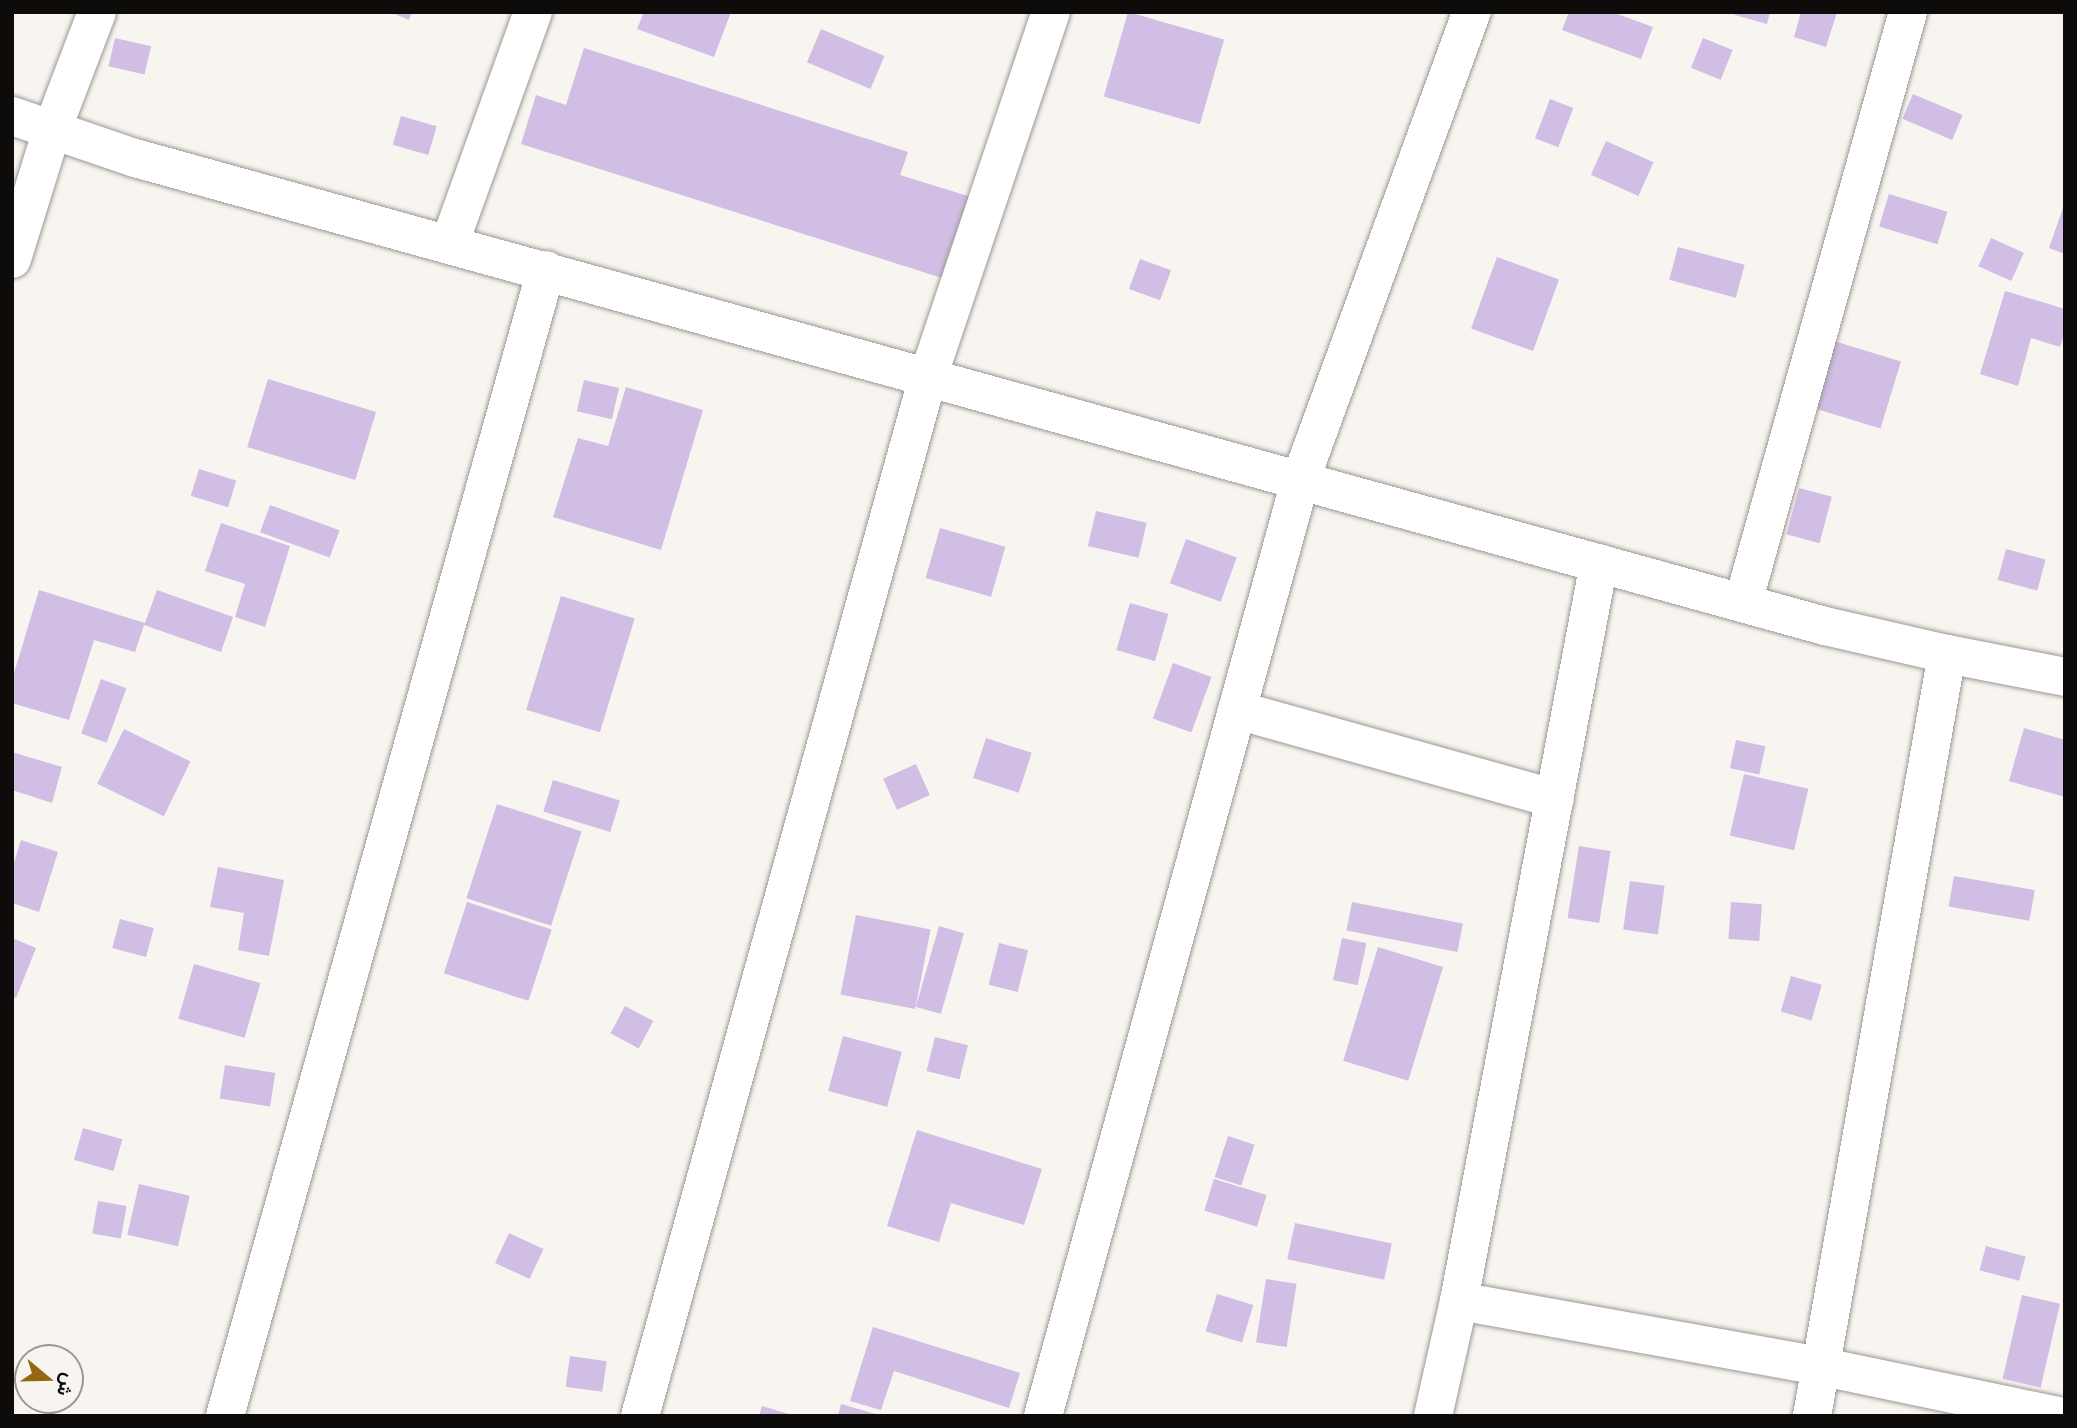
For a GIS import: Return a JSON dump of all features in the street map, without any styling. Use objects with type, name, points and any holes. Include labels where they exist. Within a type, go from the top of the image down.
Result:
[{"type":"street","points":[[12,259],[52,130],[97,12]]},
{"type":"street","points":[[449,245],[533,12]]},
{"type":"street","points":[[640,1416],[928,377],[1051,12]]},
{"type":"street","points":[[1043,1416],[1300,481],[1472,12]]},
{"type":"street","points":[[1743,603],[1908,12]]},
{"type":"street","points":[[12,116],[135,158],[546,270],[928,377],[1018,405],[1743,603],[1947,654],[2065,677]]},
{"type":"street","points":[[225,1416],[546,270]]},
{"type":"street","points":[[1433,1416],[1459,1301],[1600,563]]},
{"type":"street","points":[[1812,1416],[1947,654]]},
{"type":"street","points":[[1237,710],[1555,799]]},
{"type":"street","points":[[1459,1301],[1819,1366],[2057,1416]]},
{"type":"building","points":[[390,12],[412,12],[409,20]]},
{"type":"building","points":[[644,12],[731,12],[714,57],[637,29]]},
{"type":"building","points":[[1128,12],[1224,40],[1200,124],[1104,97]]},
{"type":"building","points":[[1569,12],[1612,12],[1653,27],[1641,59],[1562,30]]},
{"type":"building","points":[[1736,12],[1770,12],[1767,24],[1735,15]]},
{"type":"building","points":[[1801,12],[1837,12],[1826,47],[1794,37]]},
{"type":"building","points":[[821,29],[885,56],[870,89],[807,62]]},
{"type":"building","points":[[115,38],[151,46],[145,75],[108,66]]},
{"type":"building","points":[[1703,38],[1733,50],[1721,80],[1691,68]]},
{"type":"building","points":[[584,48],[908,152],[900,175],[971,197],[945,279],[521,144],[536,95],[566,105]]},
{"type":"building","points":[[1913,94],[1963,115],[1952,140],[1902,119]]},
{"type":"building","points":[[1550,99],[1573,108],[1558,147],[1535,138]]},
{"type":"building","points":[[401,116],[437,126],[428,155],[393,145]]},
{"type":"building","points":[[1606,141],[1654,162],[1638,196],[1591,175]]},
{"type":"building","points":[[1889,194],[1947,212],[1937,244],[1879,227]]},
{"type":"building","points":[[2065,206],[2065,254],[2049,248]]},
{"type":"building","points":[[1991,238],[2024,253],[2011,281],[1978,266]]},
{"type":"building","points":[[1678,247],[1745,265],[1736,298],[1669,280]]},
{"type":"building","points":[[1497,257],[1559,280],[1533,351],[1471,328]]},
{"type":"building","points":[[1140,259],[1171,270],[1160,300],[1129,289]]},
{"type":"building","points":[[2005,291],[2065,309],[2065,330],[2060,347],[2031,338],[2018,386],[1980,374]]},
{"type":"building","points":[[1834,341],[1901,361],[1880,428],[1814,408]]},
{"type":"building","points":[[268,379],[376,412],[355,480],[247,447]]},
{"type":"building","points":[[584,380],[619,388],[612,419],[577,411]]},
{"type":"building","points":[[626,387],[703,410],[661,550],[553,517],[578,438],[608,446]]},
{"type":"building","points":[[199,469],[236,480],[228,507],[191,496]]},
{"type":"building","points":[[1799,488],[1832,497],[1819,543],[1787,534]]},
{"type":"building","points":[[270,505],[340,530],[330,558],[260,532]]},
{"type":"building","points":[[1096,511],[1147,523],[1139,558],[1088,546]]},
{"type":"building","points":[[221,523],[290,546],[265,627],[235,617],[245,584],[205,571]]},
{"type":"building","points":[[940,528],[1005,547],[991,597],[926,578]]},
{"type":"building","points":[[1186,539],[1237,557],[1221,602],[1170,583]]},
{"type":"building","points":[[2006,549],[2046,560],[2037,591],[1998,580]]},
{"type":"building","points":[[39,590],[145,623],[157,590],[233,617],[221,652],[144,625],[135,652],[94,640],[69,720],[12,703],[12,680]]},
{"type":"building","points":[[561,596],[635,619],[600,732],[526,710]]},
{"type":"building","points":[[1130,603],[1168,614],[1155,661],[1116,650]]},
{"type":"building","points":[[1173,663],[1212,677],[1191,732],[1153,718]]},
{"type":"building","points":[[101,679],[126,688],[107,743],[81,734]]},
{"type":"building","points":[[2024,728],[2065,740],[2065,797],[2009,781]]},
{"type":"building","points":[[124,729],[191,761],[164,816],[97,784]]},
{"type":"building","points":[[986,738],[1032,753],[1019,793],[973,778]]},
{"type":"building","points":[[1736,740],[1765,746],[1759,775],[1730,768]]},
{"type":"building","points":[[12,752],[62,767],[52,803],[12,790]]},
{"type":"building","points":[[916,764],[930,795],[897,810],[883,779]]},
{"type":"building","points":[[1744,774],[1808,789],[1794,850],[1730,835]]},
{"type":"building","points":[[553,780],[620,800],[610,832],[543,812]]},
{"type":"building","points":[[497,804],[582,832],[551,926],[466,898]]},
{"type":"building","points":[[21,840],[58,852],[39,912],[12,903],[12,869]]},
{"type":"building","points":[[1579,846],[1611,851],[1599,923],[1568,918]]},
{"type":"building","points":[[218,867],[284,880],[269,956],[238,950],[244,913],[210,907]]},
{"type":"building","points":[[1954,876],[2035,890],[2029,921],[1949,907]]},
{"type":"building","points":[[1630,881],[1665,886],[1658,934],[1623,930]]},
{"type":"building","points":[[467,902],[552,930],[528,1001],[444,973]]},
{"type":"building","points":[[1352,902],[1463,924],[1457,952],[1346,930]]},
{"type":"building","points":[[1731,902],[1762,904],[1759,941],[1728,939]]},
{"type":"building","points":[[856,915],[931,930],[915,1009],[841,995]]},
{"type":"building","points":[[120,919],[154,928],[146,957],[112,948]]},
{"type":"building","points":[[939,926],[964,933],[941,1014],[916,1007]]},
{"type":"building","points":[[12,938],[36,948],[16,998],[12,997]]},
{"type":"building","points":[[1342,938],[1366,943],[1358,985],[1333,980]]},
{"type":"building","points":[[999,943],[1028,950],[1018,992],[989,985]]},
{"type":"building","points":[[1378,947],[1443,967],[1408,1081],[1343,1061]]},
{"type":"building","points":[[194,964],[260,983],[245,1038],[178,1019]]},
{"type":"building","points":[[1791,976],[1822,985],[1812,1020],[1781,1012]]},
{"type":"building","points":[[625,1006],[653,1021],[639,1048],[610,1033]]},
{"type":"building","points":[[843,1036],[902,1052],[887,1107],[828,1091]]},
{"type":"building","points":[[935,1037],[968,1045],[960,1079],[927,1071]]},
{"type":"building","points":[[225,1065],[275,1073],[270,1107],[220,1099]]},
{"type":"building","points":[[83,1128],[122,1139],[113,1171],[74,1160]]},
{"type":"building","points":[[917,1130],[1042,1169],[1024,1225],[951,1203],[939,1242],[887,1226]]},
{"type":"building","points":[[1228,1136],[1255,1145],[1241,1186],[1215,1177]]},
{"type":"building","points":[[1214,1179],[1267,1195],[1257,1227],[1204,1211]]},
{"type":"building","points":[[139,1184],[190,1196],[178,1246],[127,1235]]},
{"type":"building","points":[[98,1201],[127,1206],[121,1239],[92,1233]]},
{"type":"building","points":[[1295,1223],[1392,1244],[1384,1280],[1287,1259]]},
{"type":"building","points":[[509,1233],[543,1249],[529,1279],[495,1263]]},
{"type":"building","points":[[1986,1246],[2026,1257],[2019,1281],[1980,1270]]},
{"type":"building","points":[[1266,1279],[1297,1284],[1287,1347],[1256,1342]]},
{"type":"building","points":[[1217,1294],[1253,1305],[1242,1342],[1206,1331]]},
{"type":"building","points":[[2022,1295],[2060,1304],[2041,1388],[2003,1379]]},
{"type":"building","points":[[873,1327],[1020,1373],[1009,1408],[894,1371],[881,1410],[850,1401]]},
{"type":"building","points":[[570,1356],[607,1361],[602,1392],[566,1387]]},
{"type":"building","points":[[841,1404],[879,1415],[879,1416],[838,1416]]},
{"type":"building","points":[[762,1406],[792,1415],[792,1416],[759,1416]]}]
